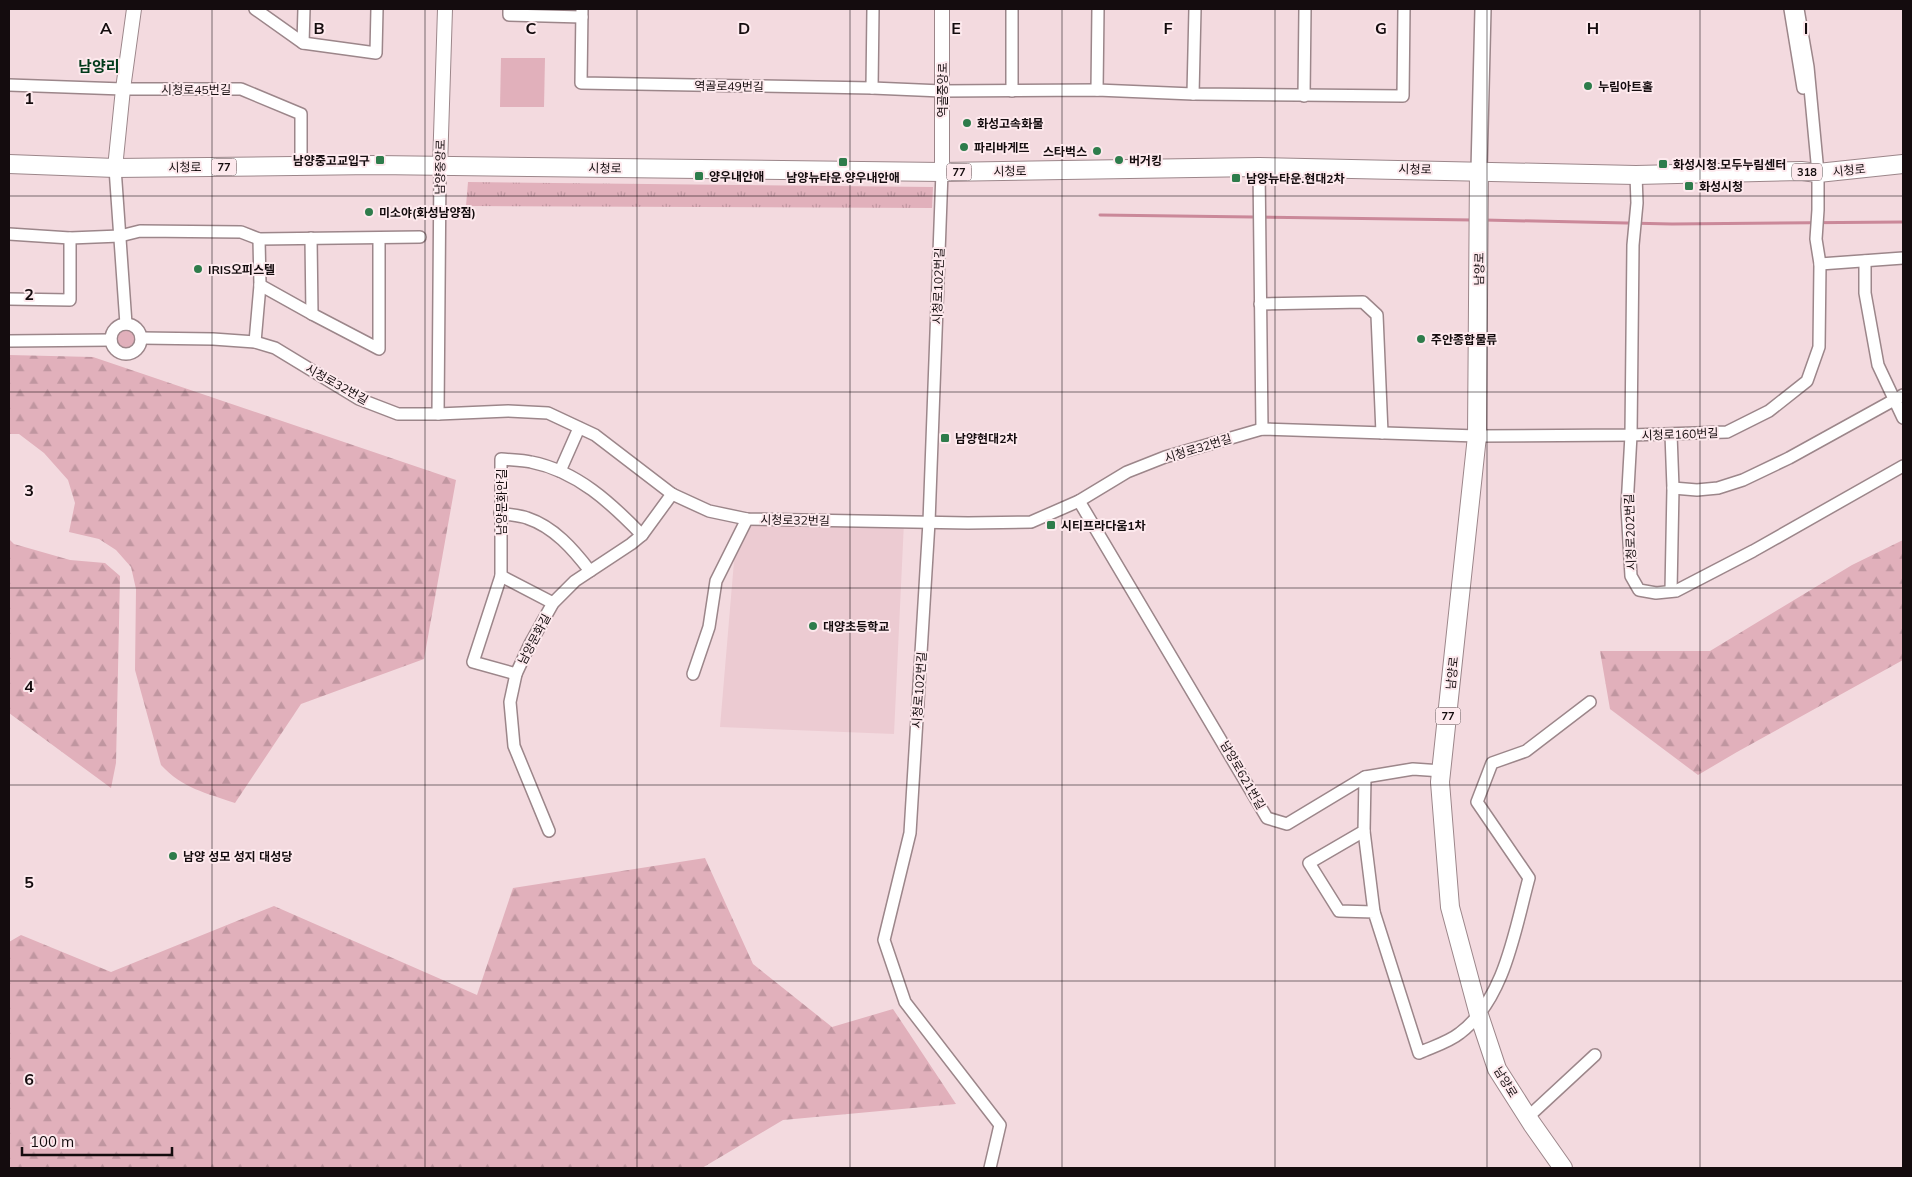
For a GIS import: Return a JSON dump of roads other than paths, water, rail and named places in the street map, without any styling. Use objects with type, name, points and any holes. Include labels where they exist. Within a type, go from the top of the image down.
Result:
[{"type":"main road","points":[[1479,170],[1483,9]]},
{"type":"main road","name":"시청로","points":[[9,164],[115,168],[301,166],[942,172],[1259,167],[1636,174],[1801,171],[1818,173],[1903,164]]},
{"type":"main road","name":"남양로","points":[[1479,170],[1477,436],[1440,782],[1450,907],[1479,1015],[1497,1068],[1563,1168]]},
{"type":"street","points":[[126,324],[115,168],[134,9]]},
{"type":"street","points":[[255,9],[303,43],[376,53],[377,9]]},
{"type":"street","points":[[303,43],[304,9]]},
{"type":"street","name":"남양중앙로","points":[[438,414],[440,167],[445,9]]},
{"type":"street","points":[[510,9],[509,16],[582,13]]},
{"type":"street","points":[[872,9],[872,88],[942,91],[1097,90],[1304,96],[1403,96],[1404,9]]},
{"type":"street","name":"역골중앙로","points":[[942,9],[942,172]]},
{"type":"street","points":[[1012,9],[1012,91]]},
{"type":"street","points":[[1097,90],[1098,9]]},
{"type":"street","points":[[1193,94],[1195,9]]},
{"type":"street","points":[[1304,96],[1305,9]]},
{"type":"street","points":[[1790,9],[1818,173]]},
{"type":"street","points":[[1798,9],[1808,67],[1818,173]]},
{"type":"street","name":"역골로49번길","points":[[582,13],[581,84],[872,88]]},
{"type":"street","name":"시청로45번길","points":[[9,85],[123,89],[241,88],[294,109],[301,114],[301,166]]},
{"type":"street","points":[[1259,167],[1262,429]]},
{"type":"street","name":"시청로102번길","points":[[942,172],[929,522],[910,833],[884,940],[905,1002],[1000,1125],[990,1168]]},
{"type":"street","name":"시청로160번길","points":[[1477,436],[1727,432],[1769,411],[1807,381],[1819,347],[1820,264],[1816,239],[1818,173]]},
{"type":"street","name":"시청로202번길","points":[[1636,174],[1637,203],[1633,245],[1631,435],[1627,507],[1631,576],[1639,590],[1656,593],[1676,591],[1753,552],[1903,466]]},
{"type":"street","points":[[9,234],[70,238],[120,236],[140,231],[241,232],[259,239],[420,237]]},
{"type":"street","points":[[9,299],[70,300],[70,238]]},
{"type":"street","points":[[312,238],[312,314]]},
{"type":"street","points":[[260,285],[379,349],[379,238]]},
{"type":"street","points":[[256,342],[260,285],[259,239]]},
{"type":"street","points":[[1820,264],[1903,258]]},
{"type":"street","points":[[1865,261],[1864,293],[1878,365],[1899,398],[1903,418]]},
{"type":"street","points":[[1260,304],[1363,302],[1377,315],[1382,433]]},
{"type":"street","points":[[126,324],[134,326],[141,338],[138,348],[125,354],[116,349],[111,340],[114,331],[121,325],[126,324]]},
{"type":"street","name":"시청로32번길","points":[[141,338],[213,339],[256,342],[275,348],[359,399],[398,414],[508,411],[548,413],[595,435],[672,494],[709,511],[747,519],[1031,522],[1079,501],[1127,472],[1165,457],[1262,429],[1477,436]]},
{"type":"street","points":[[9,341],[111,340]]},
{"type":"street","points":[[1673,488],[1697,490],[1718,488],[1743,480],[1789,458],[1899,398]]},
{"type":"street","points":[[560,471],[579,428]]},
{"type":"street","points":[[1671,434],[1673,488],[1671,591]]},
{"type":"street","name":"남양문화안길","points":[[516,674],[473,662],[501,576],[501,459],[532,462],[560,471],[584,483],[616,508],[642,535]]},
{"type":"street","name":"남양문화길","points":[[549,831],[514,746],[510,702],[516,674],[553,603],[575,581],[642,535],[672,494]]},
{"type":"street","name":"남양로621번길","points":[[1079,501],[1268,818],[1287,824],[1365,777]]},
{"type":"street","points":[[500,513],[527,518],[549,528],[574,549],[590,571]]},
{"type":"street","points":[[693,674],[709,627],[716,581],[747,519]]},
{"type":"street","points":[[501,576],[553,603]]},
{"type":"street","points":[[1442,771],[1412,769],[1365,777],[1364,831],[1374,912],[1419,1053],[1460,1034],[1479,1015],[1499,983],[1529,878],[1477,802],[1492,763],[1526,751],[1590,702]]},
{"type":"street","points":[[1364,831],[1309,863],[1340,911],[1374,912]]},
{"type":"street","points":[[1528,1117],[1595,1055]]},
{"type":"waterway","points":[[1100,215],[1473,220]]},
{"type":"waterway","points":[[1484,220],[1672,224],[1903,222]]},
{"type":"place","name":"누림아트홀","points":[[1588,86]]},
{"type":"place","name":"화성고속화물","points":[[967,123]]},
{"type":"place","name":"파리바게뜨","points":[[964,147]]},
{"type":"place","name":"스타벅스","points":[[1097,151]]},
{"type":"place","name":"남양중고교입구","points":[[380,160]]},
{"type":"place","name":"버거킹","points":[[1119,160]]},
{"type":"place","name":"남양뉴타운.양우내안애","points":[[843,162]]},
{"type":"place","name":"화성시청.모두누림센터","points":[[1663,164]]},
{"type":"place","name":"양우내안애","points":[[699,176]]},
{"type":"place","name":"남양뉴타운.현대2차","points":[[1236,178]]},
{"type":"place","name":"화성시청","points":[[1689,186]]},
{"type":"place","name":"미소야(화성남양점)","points":[[369,212]]},
{"type":"place","name":"IRIS오피스텔","points":[[198,269]]},
{"type":"place","name":"주안종합물류","points":[[1421,339]]},
{"type":"place","name":"남양현대2차","points":[[945,438]]},
{"type":"place","name":"시티프라다움1차","points":[[1051,525]]},
{"type":"place","name":"대양초등학교","points":[[813,626]]},
{"type":"place","name":"남양 성모 성지 대성당","points":[[173,856]]},
{"type":"district","name":"남양리","points":[[99,66]]}]
